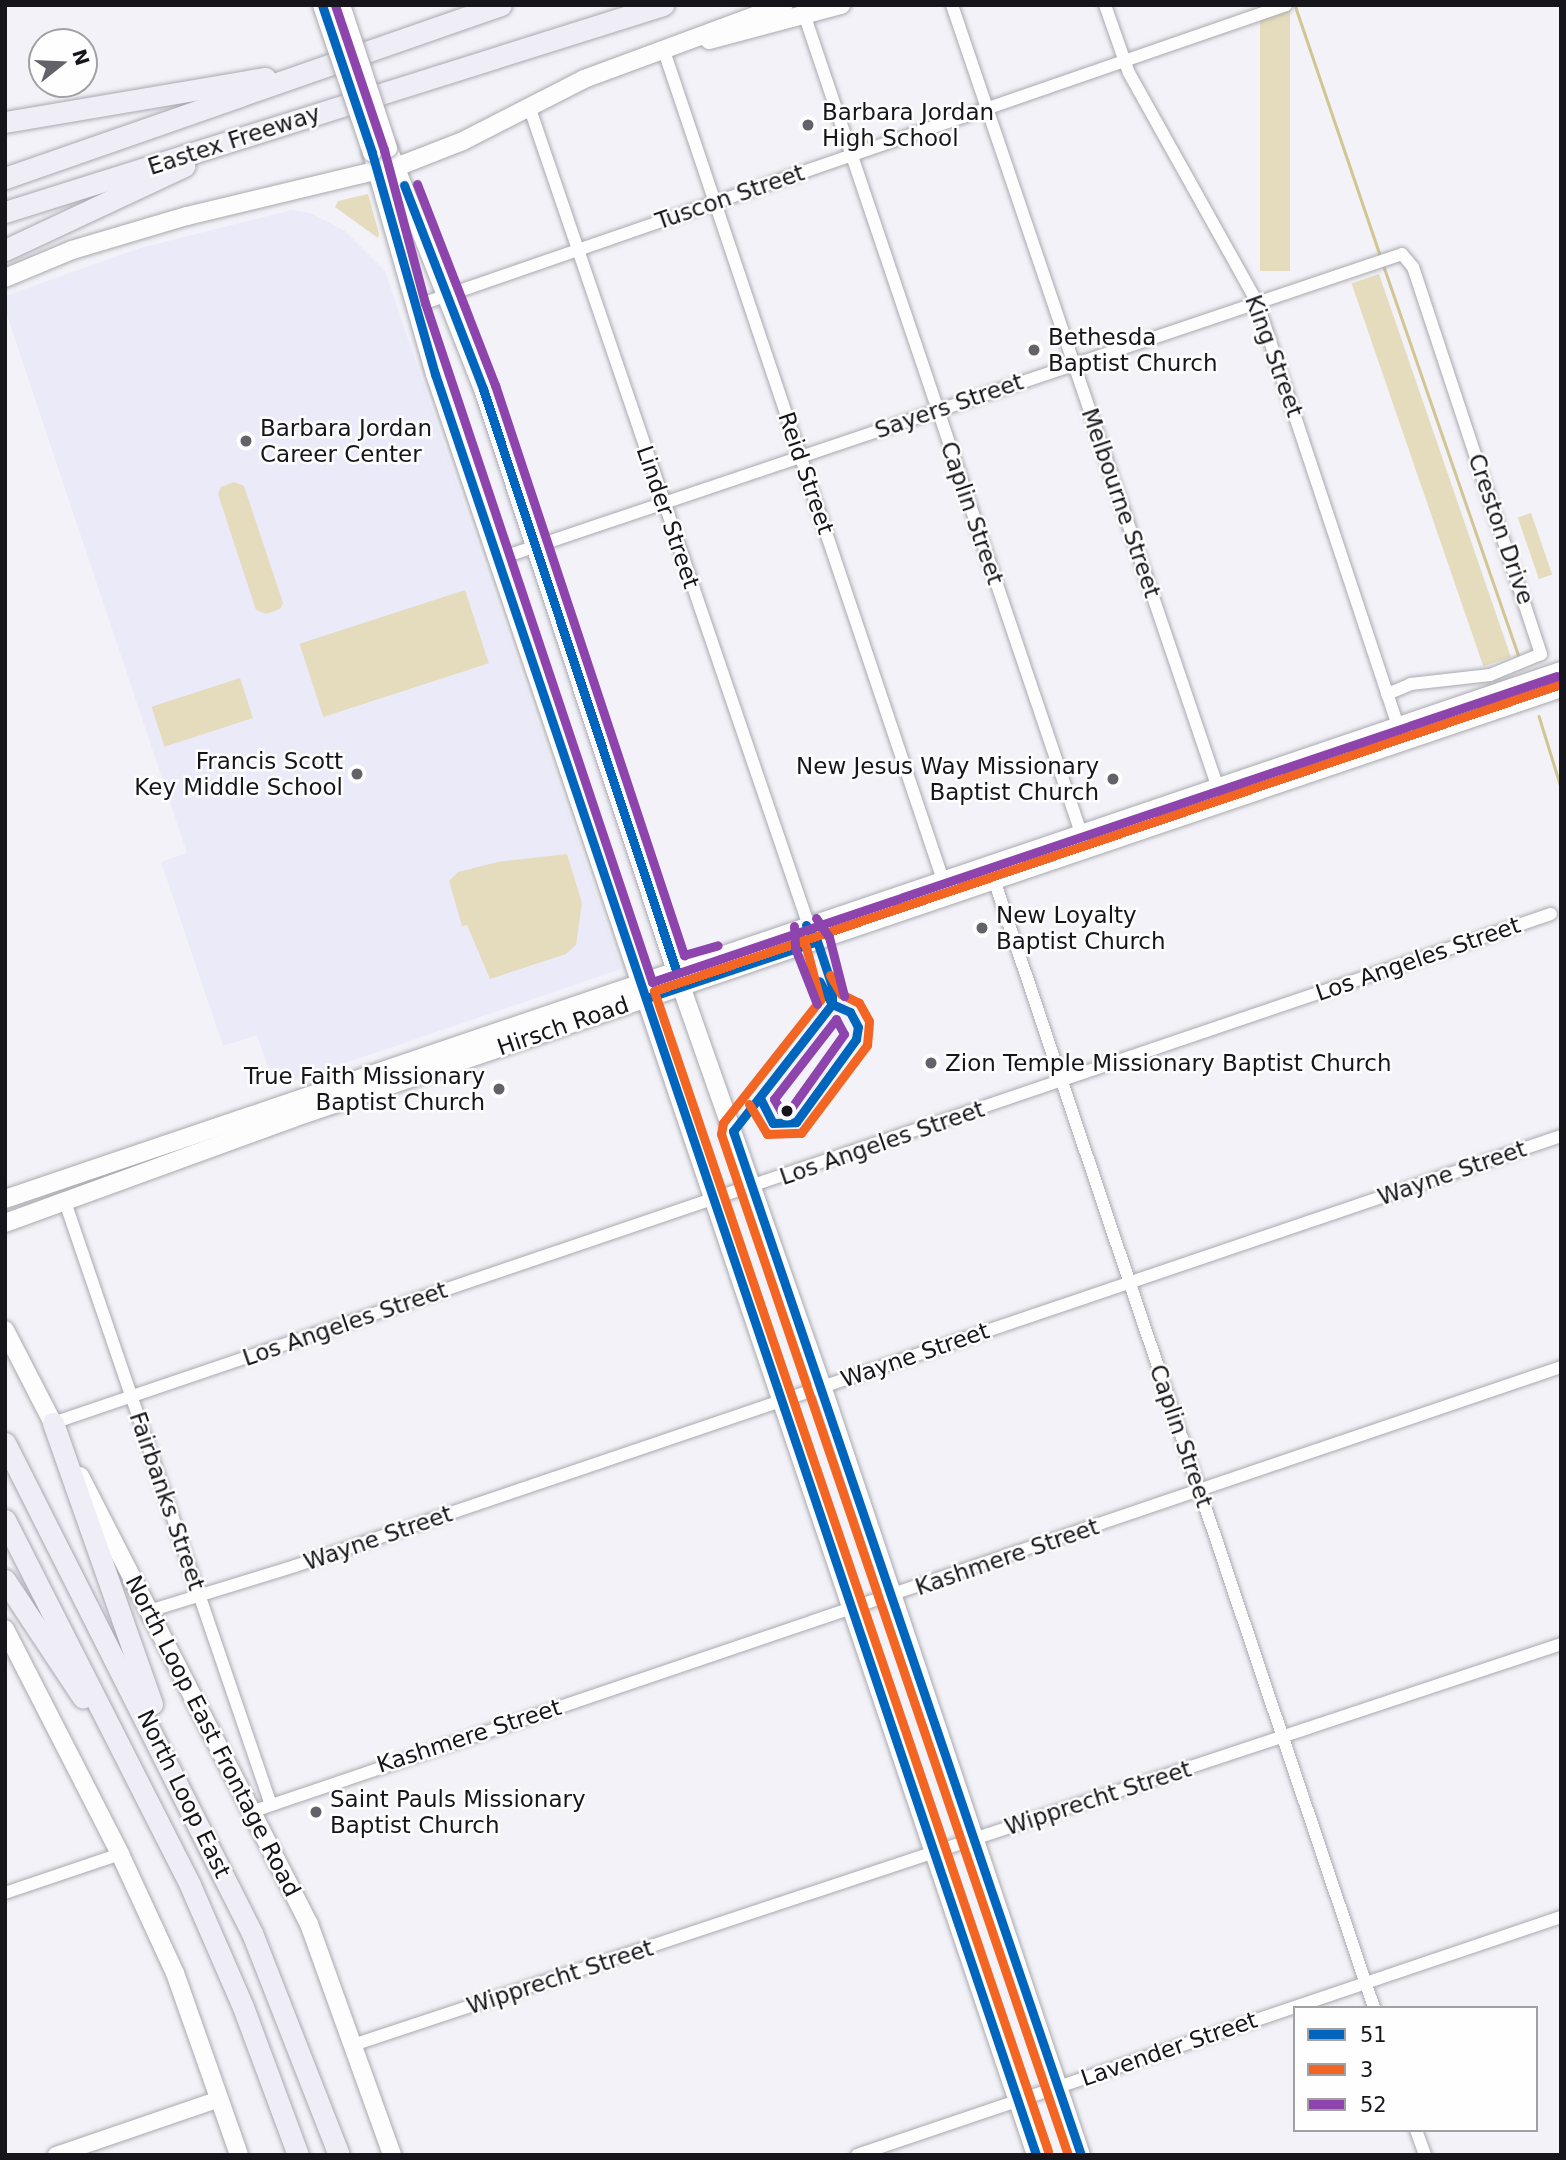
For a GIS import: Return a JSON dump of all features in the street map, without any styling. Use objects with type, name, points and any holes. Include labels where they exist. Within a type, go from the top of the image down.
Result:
[{"type":"highway","name":"Eastex Freeway","points":[[5,178],[502,5]]},
{"type":"highway","name":"Eastex Freeway","points":[[5,212],[663,5]]},
{"type":"highway","points":[[5,122],[111,101],[244,83],[389,45]]},
{"type":"highway","points":[[5,250],[256,132]]},
{"type":"highway","points":[[53,1423],[179,1782]]},
{"type":"highway","name":"North Loop East","points":[[5,1443],[179,1782],[267,1965],[339,2155]]},
{"type":"highway","name":"North Loop East","points":[[5,1520],[152,1807],[239,1997],[298,2155]]},
{"type":"highway","points":[[5,1580],[152,1807]]},
{"type":"main road","points":[[322,5],[379,157],[397,166],[449,295],[537,546],[679,979],[822,1386],[1081,2155]]},
{"type":"main road","points":[[341,5],[413,307],[710,1200],[780,1400],[931,1854],[1036,2155]]},
{"type":"main road","points":[[397,166],[463,141],[584,79],[784,5]]},
{"type":"main road","points":[[687,43],[805,17],[841,5]]},
{"type":"main road","points":[[5,278],[72,250],[379,157]]},
{"type":"main road","name":"Hirsch Road","points":[[679,979],[806,925],[946,887],[1084,841],[1561,671]]},
{"type":"main road","name":"Hirsch Road","points":[[1220,794],[1561,688]]},
{"type":"main road","name":"Hirsch Road","points":[[5,1199],[152,1149],[290,1110],[641,991],[812,942],[946,887]]},
{"type":"main road","name":"Hirsch Road","points":[[5,1223],[290,1110]]},
{"type":"main road","points":[[64,1199],[77,1182],[129,1164],[152,1149]]},
{"type":"main road","name":"North Loop East Frontage Road","points":[[5,1330],[254,1811],[309,1924],[356,2044],[392,2155]]},
{"type":"main road","points":[[5,1629],[10,1651],[120,1854],[175,1973],[239,2155]]},
{"type":"street","name":"Melbourne Street","points":[[952,5],[1220,794]]},
{"type":"street","name":"King Street","points":[[1105,5],[1124,62],[1258,302],[1398,727]]},
{"type":"street","name":"Tuscon Street","points":[[413,307],[1286,5]]},
{"type":"street","name":"Caplin Street","points":[[805,17],[1084,841]]},
{"type":"street","name":"Reid Street","points":[[664,51],[946,887]]},
{"type":"street","name":"Linder Street","points":[[530,109],[812,942]]},
{"type":"street","name":"Sayers Street","points":[[498,559],[1398,256]]},
{"type":"street","name":"Creston Drive","points":[[1387,694],[1411,684],[1490,675],[1541,654],[1413,267],[1398,256]]},
{"type":"street","name":"Caplin Street","points":[[991,872],[1373,2006]]},
{"type":"street","name":"Los Angeles Street","points":[[53,1423],[1551,914]]},
{"type":"street","name":"Wayne Street","points":[[149,1611],[200,1597],[1561,1136]]},
{"type":"street","name":"Fairbanks Street","points":[[64,1199],[270,1802]]},
{"type":"street","name":"Kashmere Street","points":[[254,1811],[270,1802],[1200,1492],[1561,1367]]},
{"type":"street","name":"Wipprecht Street","points":[[356,2044],[1561,1644]]},
{"type":"street","points":[[5,1893],[120,1854]]},
{"type":"street","name":"Lavender Street","points":[[1298,2006],[1561,1917]]},
{"type":"street","name":"Lavender Street","points":[[857,2155],[1293,2008]]},
{"type":"street","points":[[56,2155],[220,2099]]},
{"type":"street","points":[[1417,2132],[1425,2155]]},
{"type":"shaded area","points":[[1260,5],[1290,5],[1290,271],[1260,271]]},
{"type":"shaded area","points":[[368,194],[378,238],[335,207],[338,201]]},
{"type":"shaded area","points":[[292,210],[310,213],[345,231],[385,271],[621,969],[275,1087],[257,1035],[223,1046],[161,862],[187,853],[5,309],[5,296],[140,248]]},
{"type":"shaded area","points":[[1379,274],[1511,657],[1483,666],[1352,283]]},
{"type":"shaded area","points":[[234,482],[244,486],[283,603],[280,609],[266,614],[256,610],[218,494],[221,487]]},
{"type":"shaded area","points":[[1531,513],[1552,574],[1539,579],[1518,518]]},
{"type":"shaded area","points":[[465,590],[489,663],[323,717],[300,644]]},
{"type":"shaded area","points":[[240,678],[253,718],[165,747],[152,707]]},
{"type":"shaded area","points":[[567,854],[582,903],[576,945],[566,954],[490,979],[467,925],[462,926],[449,881],[458,872],[498,862]]},
{"type":"waterway","points":[[1295,5],[1381,257]]},
{"type":"waterway","points":[[1383,264],[1518,654]]},
{"type":"waterway","points":[[1539,716],[1561,787]]},
{"type":"transit line","name":"51","points":[[322,5],[372,153],[435,374],[1036,2155]]},
{"type":"transit line","name":"52","points":[[335,5],[384,150],[425,303],[652,982],[1557,676]]},
{"type":"transit line","name":"52","points":[[417,184],[495,385],[684,955],[718,945]]},
{"type":"transit line","name":"51","points":[[404,185],[483,389],[676,970]]},
{"type":"transit line","name":"3","points":[[1048,2151],[654,991],[1561,684]]},
{"type":"transit line","name":"52","points":[[816,918],[829,937],[844,996]]},
{"type":"transit line","name":"51","points":[[806,925],[817,941],[832,986],[832,1004],[733,1131],[1081,2155]]},
{"type":"transit line","name":"52","points":[[794,926],[795,948],[817,1004]]},
{"type":"transit line","name":"3","points":[[796,932],[806,947],[820,1000],[723,1123],[721,1134],[1068,2155]]},
{"type":"transit line","name":"51","points":[[650,997],[817,941]]},
{"type":"transit line","name":"3","points":[[749,1104],[767,1134],[801,1133],[867,1045],[869,1021],[859,1003],[841,994],[830,975]]},
{"type":"transit line","name":"51","points":[[760,1098],[773,1123],[796,1122],[856,1039],[858,1027],[850,1012],[832,1004],[819,981]]},
{"type":"transit line","name":"52","points":[[836,1019],[844,1034],[789,1111],[781,1111],[774,1099],[836,1019]]},
{"type":"place","name":"Barbara Jordan High School","points":[[808,125]]},
{"type":"place","name":"Bethesda Baptist Church","points":[[1034,350]]},
{"type":"place","name":"Barbara Jordan Career Center","points":[[246,441]]},
{"type":"place","name":"Francis Scott Key Middle School","points":[[357,774]]},
{"type":"place","name":"New Jesus Way Missionary Baptist Church","points":[[1113,779]]},
{"type":"place","name":"New Loyalty Baptist Church","points":[[982,928]]},
{"type":"place","name":"Zion Temple Missionary Baptist Church","points":[[931,1063]]},
{"type":"place","name":"True Faith Missionary Baptist Church","points":[[499,1089]]},
{"type":"place","name":"Saint Pauls Missionary Baptist Church","points":[[316,1812]]}]
